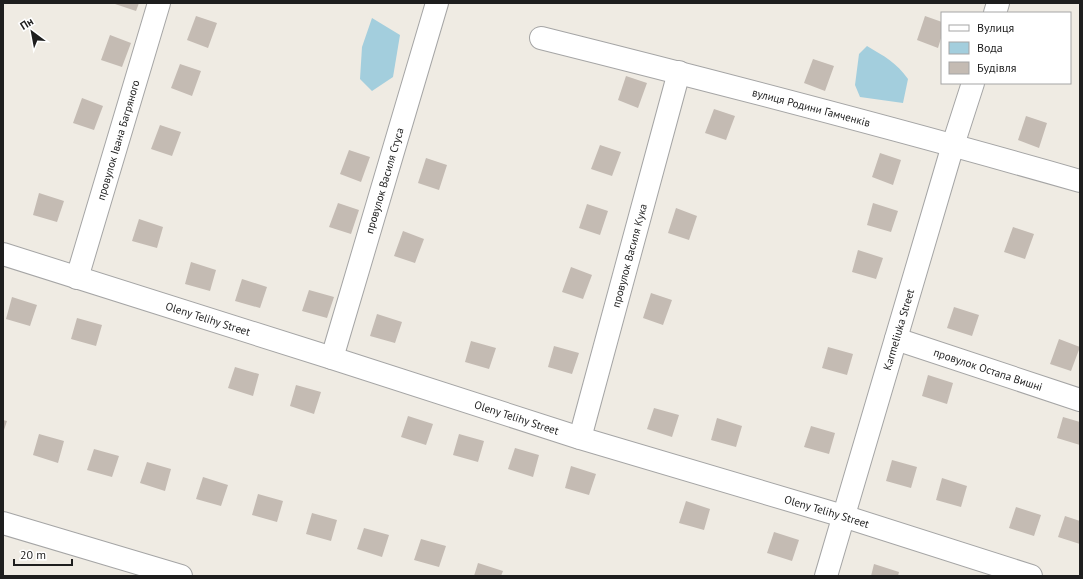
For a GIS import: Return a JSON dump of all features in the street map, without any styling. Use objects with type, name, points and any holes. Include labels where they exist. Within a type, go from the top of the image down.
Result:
[{"type":"street","name":"провулок Івана Багряного","points":[[77,278],[159,3]]},
{"type":"street","name":"провулок Василя Стуса","points":[[332,358],[437,3]]},
{"type":"street","name":"вулиця Родини Гамченків","points":[[541,38],[679,72],[954,145],[1080,181]]},
{"type":"street","name":"провулок Василя Кука","points":[[580,438],[679,72]]},
{"type":"street","name":"Karmeliuka Street","points":[[826,576],[973,84]]},
{"type":"street","name":"Oleny Telihy Street","points":[[3,254],[580,438],[844,516],[1031,576]]},
{"type":"street","name":"провулок Остапа Вишні","points":[[896,339],[1080,400]]},
{"type":"street","points":[[3,523],[181,576]]},
{"type":"water","points":[[372,18],[400,35],[393,77],[372,91],[360,79],[362,47]]},
{"type":"water","points":[[867,46],[895,64],[908,79],[903,103],[860,97],[855,85],[859,54]]},
{"type":"building","points":[[115,3],[139,3],[136,11]]},
{"type":"building","points":[[196,16],[217,23],[208,48],[187,40]]},
{"type":"building","points":[[925,16],[941,22],[941,38],[938,48],[917,40]]},
{"type":"building","points":[[110,35],[131,43],[122,67],[101,60]]},
{"type":"building","points":[[813,59],[834,66],[825,91],[804,83]]},
{"type":"building","points":[[180,64],[201,71],[192,96],[171,88]]},
{"type":"building","points":[[626,76],[647,83],[638,108],[618,100]]},
{"type":"building","points":[[82,98],[103,106],[94,130],[73,123]]},
{"type":"building","points":[[714,109],[735,116],[726,140],[705,133]]},
{"type":"building","points":[[1026,116],[1047,123],[1039,148],[1018,140]]},
{"type":"building","points":[[160,125],[181,132],[172,156],[151,149]]},
{"type":"building","points":[[600,145],[621,152],[612,176],[591,169]]},
{"type":"building","points":[[349,150],[370,157],[361,182],[340,174]]},
{"type":"building","points":[[880,153],[901,160],[893,185],[872,177]]},
{"type":"building","points":[[426,158],[447,165],[439,190],[418,183]]},
{"type":"building","points":[[39,193],[64,201],[57,222],[33,215]]},
{"type":"building","points":[[338,203],[359,210],[351,234],[329,227]]},
{"type":"building","points":[[873,203],[898,211],[891,232],[867,225]]},
{"type":"building","points":[[587,204],[608,211],[600,235],[579,228]]},
{"type":"building","points":[[676,208],[697,216],[689,240],[668,233]]},
{"type":"building","points":[[139,219],[163,227],[157,248],[132,241]]},
{"type":"building","points":[[1013,227],[1034,234],[1025,259],[1004,252]]},
{"type":"building","points":[[403,231],[424,239],[415,263],[394,256]]},
{"type":"building","points":[[858,250],[883,258],[876,279],[852,272]]},
{"type":"building","points":[[191,262],[216,270],[210,291],[185,284]]},
{"type":"building","points":[[571,267],[592,275],[583,299],[562,292]]},
{"type":"building","points":[[242,279],[267,287],[260,308],[235,301]]},
{"type":"building","points":[[309,290],[334,297],[327,318],[302,311]]},
{"type":"building","points":[[651,293],[672,300],[663,325],[643,318]]},
{"type":"building","points":[[12,297],[37,305],[30,326],[6,319]]},
{"type":"building","points":[[954,307],[979,315],[972,336],[947,328]]},
{"type":"building","points":[[377,314],[402,322],[395,343],[370,336]]},
{"type":"building","points":[[77,318],[102,325],[96,346],[71,339]]},
{"type":"building","points":[[1059,339],[1080,347],[1071,371],[1050,364]]},
{"type":"building","points":[[471,341],[496,348],[489,369],[465,362]]},
{"type":"building","points":[[554,346],[579,353],[572,374],[548,367]]},
{"type":"building","points":[[828,347],[853,354],[847,375],[822,368]]},
{"type":"building","points":[[235,367],[259,374],[253,396],[228,388]]},
{"type":"building","points":[[928,375],[953,383],[947,404],[922,396]]},
{"type":"building","points":[[296,385],[321,392],[314,414],[290,406]]},
{"type":"building","points":[[654,408],[679,415],[672,437],[647,429]]},
{"type":"building","points":[[408,416],[433,424],[426,445],[401,437]]},
{"type":"building","points":[[1063,417],[1080,422],[1080,445],[1057,438]]},
{"type":"building","points":[[717,418],[742,426],[736,447],[711,440]]},
{"type":"building","points":[[3,420],[7,421],[3,433]]},
{"type":"building","points":[[811,426],[835,433],[829,454],[804,447]]},
{"type":"building","points":[[39,434],[64,441],[58,463],[33,455]]},
{"type":"building","points":[[459,434],[484,441],[478,462],[453,455]]},
{"type":"building","points":[[515,448],[539,455],[533,477],[508,469]]},
{"type":"building","points":[[94,449],[119,456],[112,477],[87,470]]},
{"type":"building","points":[[892,460],[917,467],[911,488],[886,481]]},
{"type":"building","points":[[147,462],[171,469],[165,491],[140,483]]},
{"type":"building","points":[[571,466],[596,474],[589,495],[565,488]]},
{"type":"building","points":[[203,477],[228,485],[221,506],[196,499]]},
{"type":"building","points":[[942,478],[967,486],[961,507],[936,500]]},
{"type":"building","points":[[258,494],[283,501],[277,522],[252,515]]},
{"type":"building","points":[[686,501],[710,509],[704,530],[679,523]]},
{"type":"building","points":[[1016,507],[1041,515],[1034,536],[1009,528]]},
{"type":"building","points":[[312,513],[337,520],[331,541],[306,534]]},
{"type":"building","points":[[1065,516],[1080,521],[1080,544],[1058,537]]},
{"type":"building","points":[[364,528],[389,535],[382,557],[357,549]]},
{"type":"building","points":[[774,532],[799,540],[792,561],[767,553]]},
{"type":"building","points":[[421,539],[446,546],[439,567],[414,560]]},
{"type":"building","points":[[478,563],[503,571],[501,576],[474,576]]},
{"type":"building","points":[[874,564],[899,572],[898,576],[871,576]]}]
